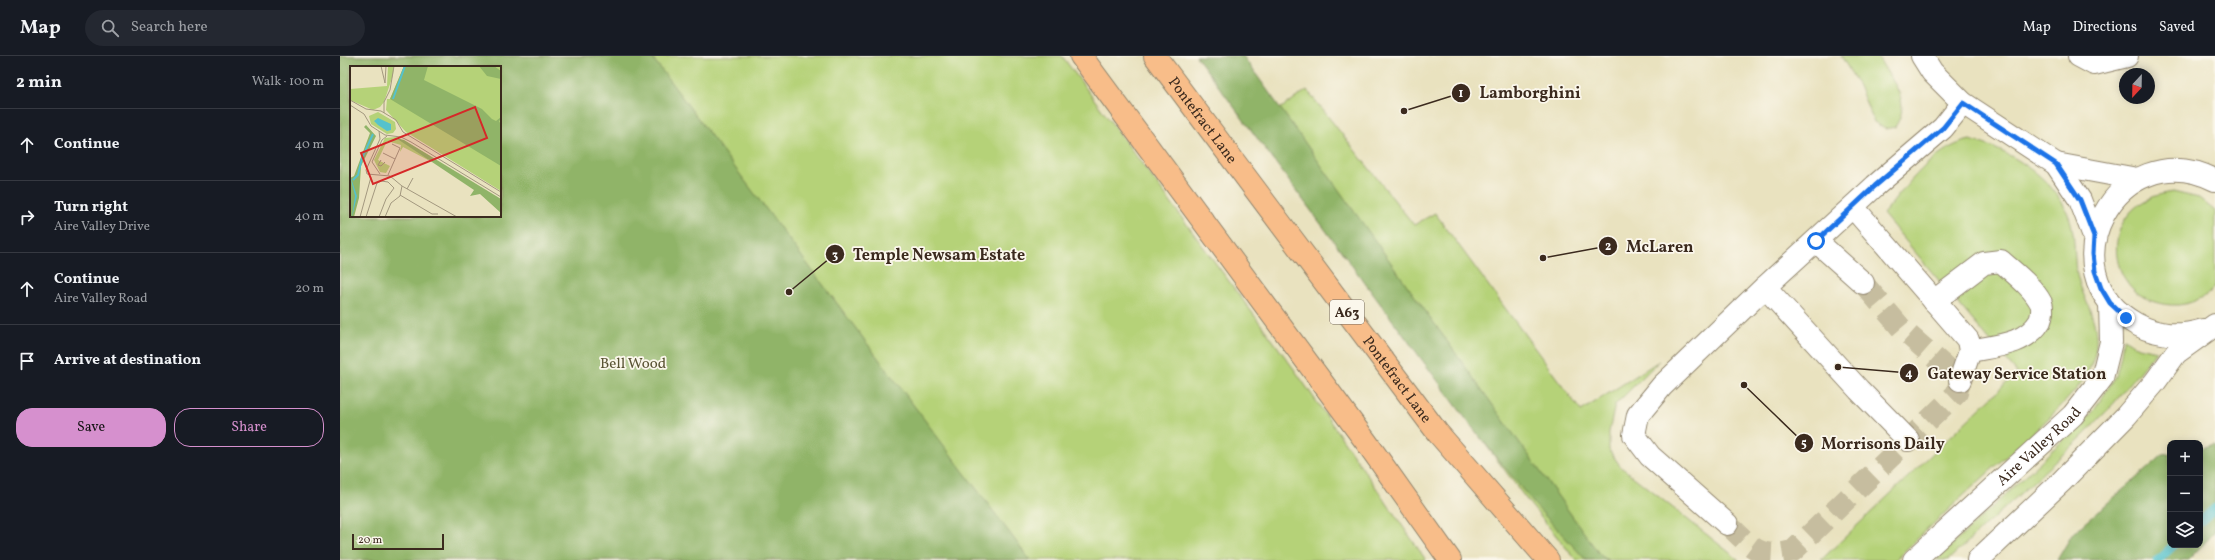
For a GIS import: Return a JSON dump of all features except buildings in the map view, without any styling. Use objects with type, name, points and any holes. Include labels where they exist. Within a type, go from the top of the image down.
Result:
[{"type":"highway","points":[[1080,56],[1367,443],[1450,560]]},
{"type":"highway","name":"Pontefract Lane","points":[[1155,56],[1437,432],[1548,560]]},
{"type":"street","points":[[1922,56],[1932,72],[1963,103],[2056,164],[2137,179]]},
{"type":"street","points":[[2079,56],[2094,64],[2127,56]]},
{"type":"street","points":[[1727,524],[1650,456],[1634,435],[1638,414],[1662,386],[1765,287],[1943,128],[1963,103]]},
{"type":"street","points":[[2056,164],[2080,200],[2094,236]]},
{"type":"street","name":"Aire Valley Road","points":[[2211,172],[2180,170],[2158,171],[2137,179],[2117,194],[2103,213],[2094,236],[2093,254],[2095,271],[2101,288],[2110,303],[2126,318],[2145,329],[2166,335],[2188,334],[2212,326]]},
{"type":"street","points":[[1853,207],[1968,340],[1970,351],[1960,380]]},
{"type":"street","points":[[1816,241],[1863,282]]},
{"type":"street","points":[[1934,301],[1984,263],[2001,261],[2030,288],[2042,304],[2042,316],[2035,329],[2016,342],[1970,351]]},
{"type":"street","points":[[1765,287],[1859,390],[1908,440]]},
{"type":"street","name":"Aire Valley Road","points":[[1914,560],[2073,415],[2102,378],[2111,342],[2110,303]]},
{"type":"street","name":"Aire Valley Road","points":[[1978,560],[2061,482],[2126,416],[2155,382],[2176,352],[2212,326]]},
{"type":"green space","points":[[340,56],[1062,56],[1294,369],[1426,560],[340,560]]},
{"type":"green space","name":"Bell Wood","points":[[340,56],[651,56],[1030,560],[340,560]]},
{"type":"green space","points":[[1196,56],[1243,56],[1600,555],[1608,560],[1586,560],[1535,505],[1472,427]]},
{"type":"green space","points":[[1841,56],[1878,56],[1898,90],[1901,99],[1902,107],[1900,117],[1895,127],[1885,129],[1874,122],[1859,86]]},
{"type":"green space","points":[[1307,90],[1414,225],[1435,213],[1581,411],[1659,361],[1615,405],[1609,432],[1609,450],[1621,467],[1739,560],[1577,560],[1572,555],[1529,503],[1251,129]]},
{"type":"green space","points":[[1970,140],[2000,150],[2028,166],[2061,200],[2068,214],[2071,225],[2076,270],[2091,312],[2096,334],[2096,346],[2091,365],[2080,384],[2053,414],[1895,560],[1821,560],[2017,373],[1883,214],[1911,180],[1932,160],[1943,151]]},
{"type":"green space","points":[[2173,192],[2199,198],[2215,211],[2215,287],[2208,294],[2198,299],[2178,305],[2153,301],[2134,290],[2122,273],[2117,253],[2119,233],[2129,214],[2147,200]]},
{"type":"green space","points":[[2123,339],[2138,347],[2156,351],[2114,403],[2084,435],[1948,560],[1936,560],[2093,412],[2116,376]]},
{"type":"green space","points":[[2215,445],[2215,532],[2203,544],[2203,476],[2203,447]]},
{"type":"green space","points":[[2167,454],[2167,548],[2200,548],[2188,560],[2057,560],[2073,533],[2163,455]]},
{"type":"waterway","points":[[2203,519],[2215,508]]},
{"type":"waterway","points":[[2158,560],[2171,548]]},
{"type":"tunnel","points":[[1727,524],[1749,545],[1763,552],[1771,554],[1793,551],[1957,393],[1960,380],[1902,329],[1863,283]]},
{"type":"place","name":"Lamborghini","points":[[1404,111]]},
{"type":"place","name":"McLaren","points":[[1543,258]]},
{"type":"place","name":"Temple Newsam Estate","points":[[789,292]]},
{"type":"place","name":"Gateway Service Station","points":[[1838,367]]},
{"type":"place","name":"Morrisons Daily","points":[[1744,385]]},
{"type":"route","points":[[1816,241],[1875,186],[1943,128],[1963,103],[2056,164],[2080,200],[2094,236],[2093,254],[2095,271],[2101,288],[2110,303],[2126,318]]}]
